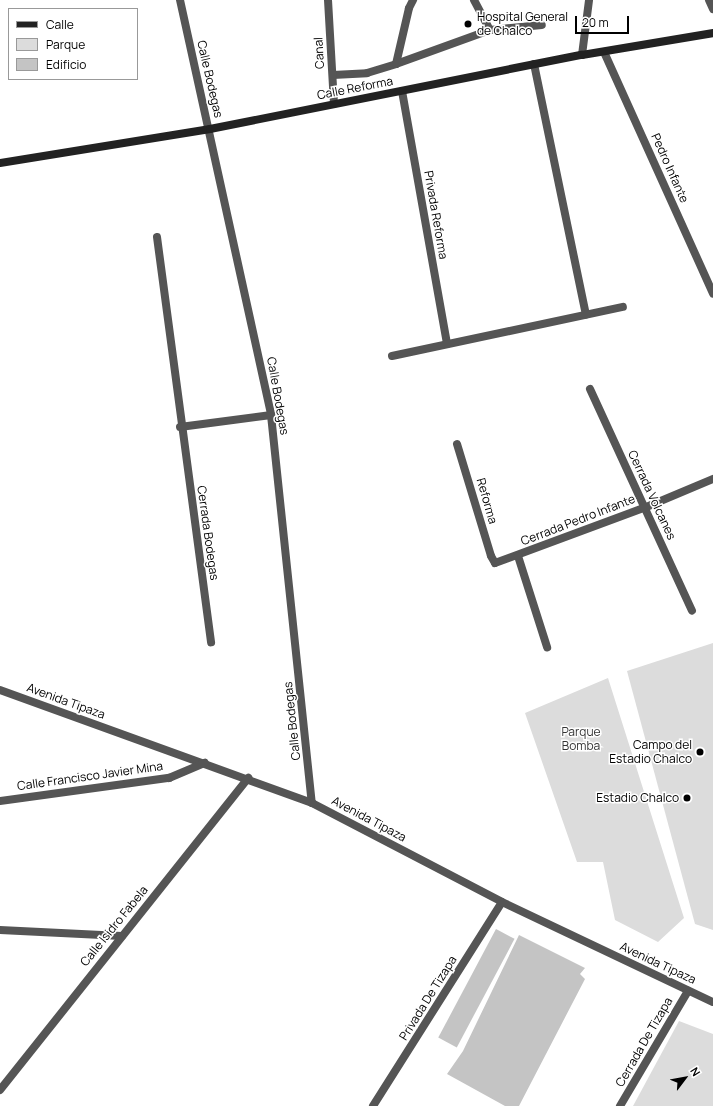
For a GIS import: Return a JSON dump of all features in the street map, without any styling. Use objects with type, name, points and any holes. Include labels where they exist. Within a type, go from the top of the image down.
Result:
[{"type":"street","name":"Calle Bodegas","points":[[180,0],[210,129],[271,415],[312,803]]},
{"type":"street","name":"Canal","points":[[328,0],[334,104]]},
{"type":"street","points":[[396,64],[409,8],[413,0]]},
{"type":"street","points":[[474,0],[490,30]]},
{"type":"street","points":[[582,55],[589,0]]},
{"type":"street","points":[[708,0],[713,9]]},
{"type":"street","points":[[333,75],[367,73],[490,30],[542,25]]},
{"type":"street","name":"Calle Reforma","points":[[0,162],[210,129],[534,64],[713,33]]},
{"type":"street","name":"Pedro Infante","points":[[604,52],[713,293]]},
{"type":"street","points":[[534,64],[586,315]]},
{"type":"street","name":"Privada Reforma","points":[[402,91],[446,344]]},
{"type":"street","name":"Cerrada Bodegas","points":[[157,237],[180,427],[211,642]]},
{"type":"street","points":[[392,356],[623,307]]},
{"type":"street","name":"Cerrada Volcanes","points":[[590,389],[692,611]]},
{"type":"street","points":[[180,427],[271,415]]},
{"type":"street","name":"Reforma","points":[[458,444],[490,556],[495,563]]},
{"type":"street","name":"Cerrada Pedro Infante","points":[[495,563],[518,556],[644,508],[713,479]]},
{"type":"street","points":[[518,556],[547,647]]},
{"type":"street","name":"Avenida Tipaza","points":[[0,690],[248,778],[312,803],[502,902],[713,1002]]},
{"type":"street","name":"Calle Francisco Javier Mina","points":[[0,800],[169,778],[205,763]]},
{"type":"street","name":"Calle Isidro Fabela","points":[[0,1090],[248,778]]},
{"type":"street","name":"Privada De Tizapa","points":[[373,1106],[502,902]]},
{"type":"street","points":[[0,930],[122,936]]},
{"type":"street","name":"Cerrada De Tizapa","points":[[620,1106],[688,991]]},
{"type":"green space","name":"Estadio Chalco","points":[[713,643],[713,930],[695,924],[627,671]]},
{"type":"green space","name":"Parque Bomba","points":[[608,678],[684,918],[658,942],[615,920],[603,862],[577,862],[525,713]]},
{"type":"green space","points":[[679,1021],[713,1034],[713,1106],[633,1106]]},
{"type":"building","points":[[496,929],[515,939],[457,1047],[438,1038]]},
{"type":"building","points":[[519,935],[585,968],[580,974],[585,979],[519,1106],[505,1106],[447,1074],[463,1051]]},
{"type":"place","name":"Hospital General de Chalco","points":[[468,24]]},
{"type":"place","name":"Campo del Estadio Chalco","points":[[700,752]]},
{"type":"place","name":"Estadio Chalco","points":[[687,798]]}]
